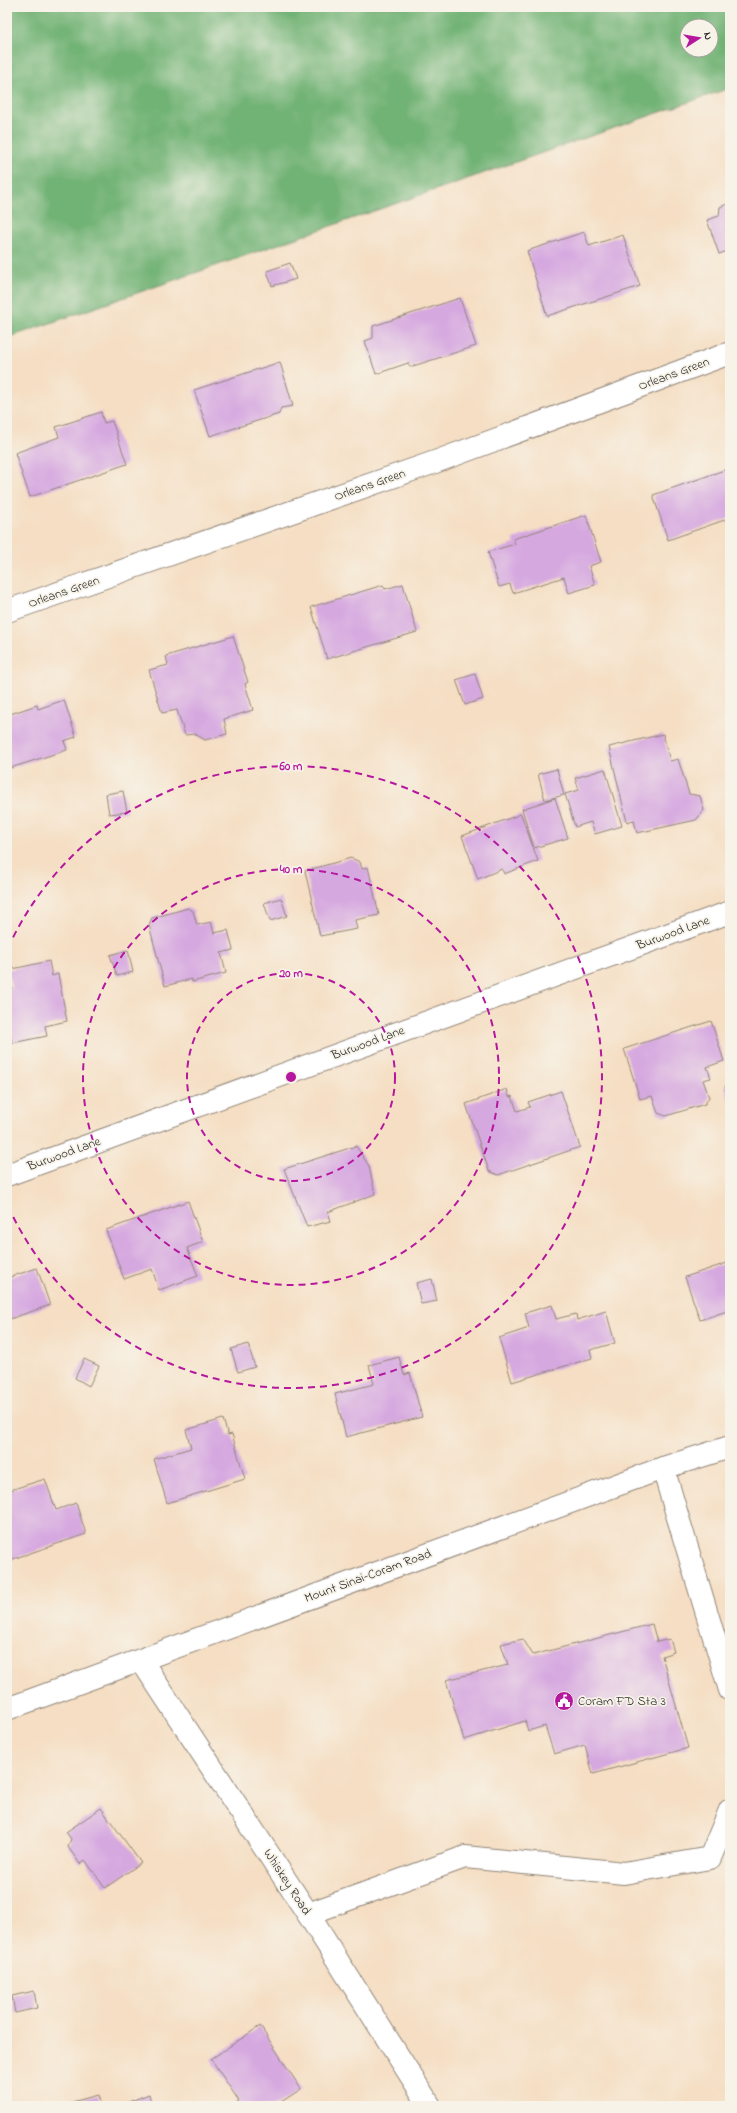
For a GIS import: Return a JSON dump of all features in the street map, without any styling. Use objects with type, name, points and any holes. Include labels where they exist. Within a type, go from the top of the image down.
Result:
[{"type":"street","name":"Orleans Green","points":[[7,611],[435,462],[730,353]]},
{"type":"street","name":"Burwood Lane","points":[[7,1175],[730,912]]},
{"type":"street","name":"Mount Sinai-Coram Road","points":[[7,1709],[663,1468],[730,1447]]},
{"type":"street","points":[[663,1468],[730,1690]]},
{"type":"street","name":"Whiskey Road","points":[[141,1660],[308,1914],[430,2106]]},
{"type":"street","points":[[308,1914],[465,1857],[624,1873],[710,1858],[730,1810]]},
{"type":"green space","points":[[7,7],[730,7],[730,88],[7,338]]},
{"type":"building","points":[[730,203],[730,250],[719,254],[707,220],[719,216],[720,207]]},
{"type":"building","points":[[584,232],[589,246],[623,235],[640,286],[547,316],[527,251]]},
{"type":"building","points":[[290,263],[296,279],[272,286],[267,271]]},
{"type":"building","points":[[460,298],[476,346],[410,367],[408,363],[376,374],[365,341],[373,338],[373,326]]},
{"type":"building","points":[[280,362],[293,406],[281,408],[279,414],[210,436],[194,390]]},
{"type":"building","points":[[101,412],[104,423],[112,421],[127,464],[30,497],[15,453],[59,437],[56,427]]},
{"type":"building","points":[[730,468],[730,518],[668,540],[653,495]]},
{"type":"building","points":[[586,515],[601,562],[589,566],[595,585],[569,593],[564,577],[513,593],[510,584],[499,587],[488,552],[515,544],[513,539]]},
{"type":"building","points":[[403,584],[417,632],[327,659],[311,607],[383,585],[385,589]]},
{"type":"building","points":[[233,636],[248,682],[245,684],[253,710],[224,719],[227,734],[205,740],[195,734],[185,735],[177,710],[162,713],[149,670],[168,665],[166,656]]},
{"type":"building","points":[[475,674],[483,699],[465,705],[456,680]]},
{"type":"building","points":[[64,700],[76,737],[64,741],[67,750],[7,769],[7,715],[37,705],[38,709]]},
{"type":"building","points":[[663,734],[670,761],[678,759],[689,794],[700,796],[704,810],[696,820],[637,833],[634,820],[627,822],[609,747]]},
{"type":"building","points":[[557,769],[564,795],[545,800],[538,774]]},
{"type":"building","points":[[605,769],[622,826],[595,834],[591,822],[575,827],[565,794],[579,790],[575,778]]},
{"type":"building","points":[[123,791],[127,812],[109,814],[106,794]]},
{"type":"building","points":[[555,798],[568,838],[534,848],[522,809]]},
{"type":"building","points":[[521,814],[538,861],[504,874],[502,869],[478,879],[462,836]]},
{"type":"building","points":[[351,858],[360,862],[362,869],[368,867],[379,915],[355,920],[357,929],[320,936],[305,871]]},
{"type":"building","points":[[281,898],[287,916],[270,921],[264,903]]},
{"type":"building","points":[[188,908],[193,911],[197,925],[211,922],[214,933],[228,930],[233,950],[221,953],[226,973],[192,982],[192,979],[165,986],[149,925],[152,918]]},
{"type":"building","points":[[128,950],[133,972],[117,976],[110,955]]},
{"type":"building","points":[[49,961],[52,976],[58,974],[67,1021],[45,1026],[47,1036],[12,1043],[7,1016],[7,990],[12,989],[8,970]]},
{"type":"building","points":[[711,1021],[724,1061],[707,1067],[711,1078],[703,1080],[709,1097],[705,1104],[666,1116],[658,1113],[652,1096],[640,1099],[624,1049]]},
{"type":"building","points":[[730,1084],[730,1104],[725,1086]]},
{"type":"building","points":[[507,1089],[509,1097],[512,1096],[517,1111],[530,1107],[528,1102],[561,1091],[580,1147],[498,1175],[489,1171],[466,1104]]},
{"type":"building","points":[[356,1146],[369,1166],[375,1194],[328,1212],[331,1221],[307,1227],[284,1169]]},
{"type":"building","points":[[188,1201],[203,1242],[187,1248],[198,1276],[159,1290],[152,1269],[124,1279],[106,1230]]},
{"type":"building","points":[[730,1262],[730,1310],[700,1320],[685,1277]]},
{"type":"building","points":[[37,1268],[50,1305],[7,1320],[7,1271],[10,1277]]},
{"type":"building","points":[[432,1279],[437,1301],[421,1304],[416,1283]]},
{"type":"building","points":[[552,1305],[556,1319],[576,1314],[577,1320],[606,1311],[615,1343],[590,1350],[592,1358],[512,1382],[499,1338],[529,1328],[525,1313]]},
{"type":"building","points":[[248,1344],[255,1367],[238,1372],[231,1349]]},
{"type":"building","points":[[399,1357],[404,1375],[410,1373],[422,1417],[346,1437],[335,1394],[374,1384],[369,1365]]},
{"type":"building","points":[[84,1359],[99,1366],[89,1386],[75,1378]]},
{"type":"building","points":[[223,1419],[228,1435],[232,1434],[245,1479],[167,1503],[154,1459],[191,1448],[186,1430]]},
{"type":"building","points":[[45,1479],[56,1510],[76,1503],[86,1534],[7,1561],[7,1513],[9,1512],[7,1504],[7,1491]]},
{"type":"building","name":"Coram FD Sta 3","points":[[652,1624],[657,1642],[670,1639],[674,1652],[662,1656],[688,1748],[593,1774],[585,1745],[554,1754],[545,1726],[528,1731],[525,1721],[464,1740],[446,1680],[508,1665],[501,1644],[523,1639],[533,1655]]},
{"type":"building","points":[[101,1808],[141,1863],[105,1888],[85,1860],[80,1864],[68,1847],[71,1839],[66,1832]]},
{"type":"building","points":[[34,1991],[37,2008],[15,2013],[12,1996]]},
{"type":"building","points":[[260,2026],[301,2089],[275,2106],[231,2106],[239,2101],[211,2059]]},
{"type":"building","points":[[149,2094],[152,2106],[118,2106]]},
{"type":"building","points":[[98,2095],[101,2106],[74,2106],[72,2102]]},
{"type":"place","name":"Coram FD Sta 3","points":[[564,1701]]}]
